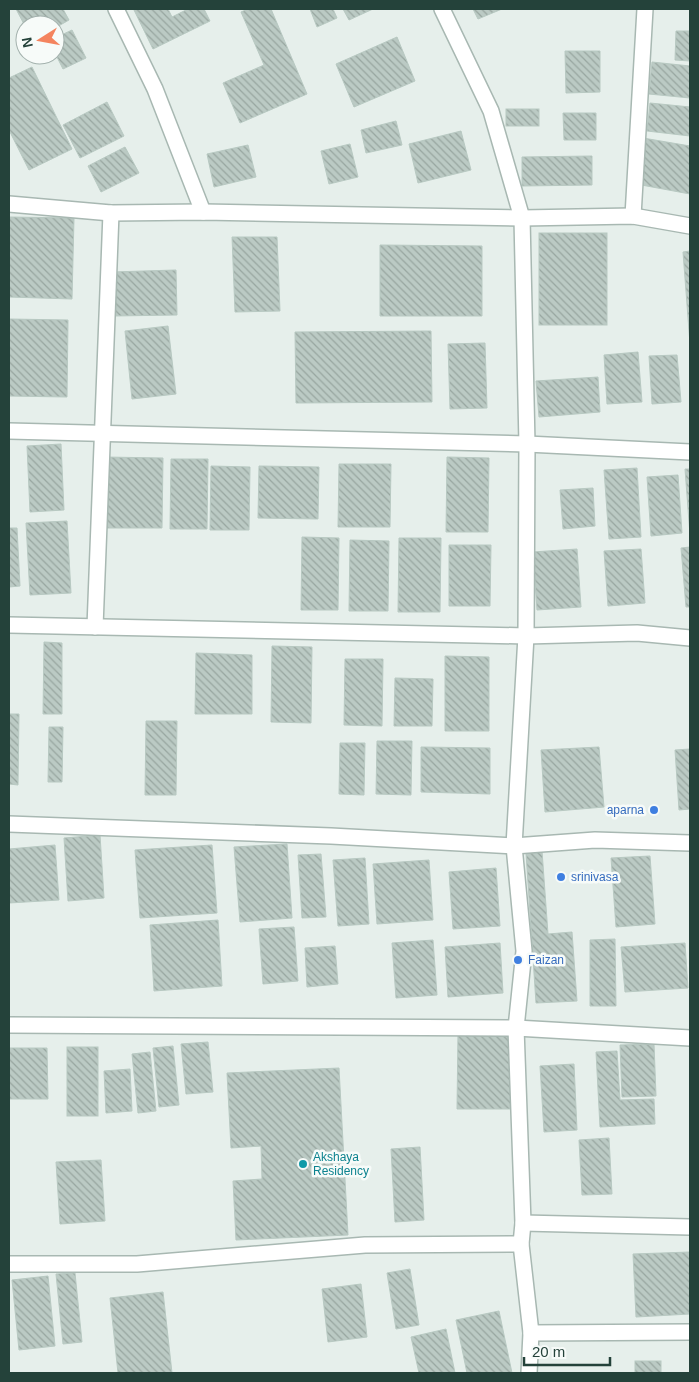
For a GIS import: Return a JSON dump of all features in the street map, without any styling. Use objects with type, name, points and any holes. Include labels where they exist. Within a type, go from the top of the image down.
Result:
[{"type":"street","points":[[116,9],[155,89],[203,212]]},
{"type":"street","points":[[442,9],[491,111],[522,218],[527,444],[526,636],[514,846],[524,950],[516,1028],[523,1223],[522,1244],[531,1333],[529,1373]]},
{"type":"street","points":[[633,216],[645,9]]},
{"type":"street","points":[[9,204],[111,213],[203,212],[522,218],[633,216],[690,226]]},
{"type":"street","points":[[95,628],[111,213]]},
{"type":"street","points":[[9,431],[527,444],[690,452]]},
{"type":"street","points":[[9,624],[95,628],[526,636],[638,633],[690,638]]},
{"type":"street","points":[[9,824],[514,846],[595,840],[690,843]]},
{"type":"street","points":[[9,1025],[516,1028],[690,1038]]},
{"type":"street","points":[[523,1223],[690,1226]]},
{"type":"street","points":[[9,1264],[137,1264],[365,1245],[522,1244]]},
{"type":"street","points":[[531,1333],[690,1332]]},
{"type":"building","points":[[16,9],[63,9],[69,20],[65,22],[65,15],[19,15]]},
{"type":"building","points":[[168,9],[172,17],[188,9],[204,9],[210,21],[153,49],[134,10]]},
{"type":"building","points":[[248,9],[271,9],[307,94],[240,123],[223,83],[264,65],[241,12]]},
{"type":"building","points":[[310,9],[333,9],[337,18],[317,27]]},
{"type":"building","points":[[343,9],[373,9],[349,20]]},
{"type":"building","points":[[473,9],[502,9],[478,19]]},
{"type":"building","points":[[72,30],[86,58],[63,69],[61,65],[65,65],[65,33]]},
{"type":"building","points":[[676,31],[690,31],[690,61],[675,60]]},
{"type":"building","points":[[397,37],[415,81],[354,107],[336,64]]},
{"type":"building","points":[[565,51],[600,51],[600,92],[566,93]]},
{"type":"building","points":[[652,62],[690,66],[690,98],[649,94]]},
{"type":"building","points":[[32,67],[72,149],[29,170],[9,130],[9,78]]},
{"type":"building","points":[[107,102],[124,136],[80,158],[63,125]]},
{"type":"building","points":[[650,103],[690,107],[690,136],[647,131]]},
{"type":"building","points":[[506,109],[539,109],[539,126],[506,126]]},
{"type":"building","points":[[563,113],[596,113],[596,140],[564,140]]},
{"type":"building","points":[[396,121],[402,145],[366,153],[361,130]]},
{"type":"building","points":[[461,131],[471,170],[418,183],[409,144]]},
{"type":"building","points":[[643,138],[690,146],[690,194],[636,184]]},
{"type":"building","points":[[350,144],[358,177],[329,184],[321,151]]},
{"type":"building","points":[[248,145],[256,177],[214,187],[207,154]]},
{"type":"building","points":[[125,147],[139,173],[101,192],[88,166]]},
{"type":"building","points":[[592,156],[592,185],[522,186],[522,157]]},
{"type":"building","points":[[9,217],[74,218],[72,299],[9,297]]},
{"type":"building","points":[[539,233],[607,233],[607,325],[539,325]]},
{"type":"building","points":[[232,237],[277,237],[280,311],[235,312]]},
{"type":"building","points":[[380,245],[482,246],[482,316],[380,316]]},
{"type":"building","points":[[690,251],[690,344],[683,252]]},
{"type":"building","points":[[176,270],[177,315],[113,316],[112,272]]},
{"type":"building","points":[[9,319],[68,320],[67,397],[9,396]]},
{"type":"building","points":[[168,326],[176,394],[132,399],[125,331]]},
{"type":"building","points":[[431,331],[432,402],[296,403],[295,332]]},
{"type":"building","points":[[485,343],[487,408],[450,409],[448,344]]},
{"type":"building","points":[[638,352],[642,402],[607,404],[604,355]]},
{"type":"building","points":[[677,355],[681,402],[652,404],[649,356]]},
{"type":"building","points":[[598,377],[600,412],[539,417],[536,381]]},
{"type":"building","points":[[61,444],[64,510],[30,512],[27,446]]},
{"type":"building","points":[[104,457],[163,458],[162,528],[103,528]]},
{"type":"building","points":[[447,457],[489,458],[488,532],[446,532]]},
{"type":"building","points":[[171,459],[208,459],[207,529],[170,529]]},
{"type":"building","points":[[339,464],[391,464],[390,527],[338,527]]},
{"type":"building","points":[[211,466],[250,467],[249,530],[210,530]]},
{"type":"building","points":[[259,466],[319,467],[318,519],[258,518]]},
{"type":"building","points":[[637,468],[641,537],[609,539],[604,470]]},
{"type":"building","points":[[685,469],[690,469],[690,535]]},
{"type":"building","points":[[678,475],[682,533],[651,536],[647,477]]},
{"type":"building","points":[[593,488],[595,526],[563,529],[560,490]]},
{"type":"building","points":[[67,521],[71,593],[30,595],[26,523]]},
{"type":"building","points":[[9,528],[17,528],[20,586],[9,587]]},
{"type":"building","points":[[302,537],[339,538],[338,610],[301,610]]},
{"type":"building","points":[[399,538],[441,538],[440,612],[398,612]]},
{"type":"building","points":[[350,540],[389,541],[388,611],[349,611]]},
{"type":"building","points":[[449,545],[491,545],[490,606],[449,606]]},
{"type":"building","points":[[690,547],[690,607],[686,607],[681,548]]},
{"type":"building","points":[[577,549],[581,607],[537,610],[533,552]]},
{"type":"building","points":[[641,549],[645,603],[608,606],[604,551]]},
{"type":"building","points":[[44,642],[62,643],[62,714],[43,714]]},
{"type":"building","points":[[272,646],[312,647],[311,723],[271,722]]},
{"type":"building","points":[[196,653],[252,655],[252,714],[195,714]]},
{"type":"building","points":[[445,656],[489,657],[489,731],[445,731]]},
{"type":"building","points":[[345,659],[383,659],[382,726],[344,725]]},
{"type":"building","points":[[395,678],[433,679],[432,726],[394,726]]},
{"type":"building","points":[[9,714],[19,714],[18,785],[9,784]]},
{"type":"building","points":[[146,721],[177,721],[176,795],[145,795]]},
{"type":"building","points":[[49,727],[63,727],[62,782],[48,782]]},
{"type":"building","points":[[377,741],[412,741],[411,795],[376,794]]},
{"type":"building","points":[[340,743],[365,743],[364,795],[339,794]]},
{"type":"building","points":[[421,747],[490,748],[490,794],[421,792]]},
{"type":"building","points":[[599,747],[604,807],[545,812],[541,750]]},
{"type":"building","points":[[690,749],[690,809],[679,810],[675,750]]},
{"type":"building","points":[[100,835],[104,898],[68,901],[64,838]]},
{"type":"building","points":[[287,844],[292,918],[240,922],[234,847]]},
{"type":"building","points":[[55,845],[59,900],[9,903],[9,849]]},
{"type":"building","points":[[212,845],[217,913],[140,918],[135,850]]},
{"type":"building","points":[[542,851],[548,934],[572,932],[577,1001],[536,1003],[526,853]]},
{"type":"building","points":[[321,854],[326,917],[302,918],[298,855]]},
{"type":"building","points":[[650,856],[655,924],[616,927],[611,858]]},
{"type":"building","points":[[365,858],[369,924],[338,926],[333,860]]},
{"type":"building","points":[[429,860],[433,920],[377,924],[373,864]]},
{"type":"building","points":[[496,868],[500,926],[453,929],[449,872]]},
{"type":"building","points":[[218,920],[222,986],[154,991],[150,925]]},
{"type":"building","points":[[294,927],[298,981],[263,984],[259,929]]},
{"type":"building","points":[[615,939],[616,1006],[590,1006],[590,940]]},
{"type":"building","points":[[433,940],[437,995],[396,998],[392,943]]},
{"type":"building","points":[[500,943],[503,993],[448,997],[445,947]]},
{"type":"building","points":[[685,943],[688,988],[625,992],[621,947]]},
{"type":"building","points":[[335,946],[338,984],[307,987],[305,948]]},
{"type":"building","points":[[516,1028],[510,1109],[457,1109],[458,1033]]},
{"type":"building","points":[[208,1042],[213,1092],[186,1094],[181,1044]]},
{"type":"building","points":[[654,1044],[656,1096],[622,1097],[620,1045]]},
{"type":"building","points":[[173,1046],[179,1105],[159,1107],[153,1048]]},
{"type":"building","points":[[67,1047],[98,1047],[98,1116],[67,1116]]},
{"type":"building","points":[[9,1048],[47,1048],[48,1099],[9,1099]]},
{"type":"building","points":[[617,1051],[620,1100],[654,1099],[655,1124],[600,1127],[596,1052]]},
{"type":"building","points":[[150,1052],[156,1111],[138,1113],[132,1054]]},
{"type":"building","points":[[574,1064],[577,1130],[544,1132],[540,1066]]},
{"type":"building","name":"Akshaya Residency","points":[[339,1068],[348,1235],[236,1240],[233,1181],[262,1179],[261,1146],[231,1148],[227,1073]]},
{"type":"building","points":[[130,1069],[132,1111],[106,1113],[104,1071]]},
{"type":"building","points":[[609,1138],[612,1194],[582,1195],[579,1140]]},
{"type":"building","points":[[420,1147],[424,1220],[395,1222],[391,1149]]},
{"type":"building","points":[[101,1160],[105,1221],[60,1224],[56,1162]]},
{"type":"building","points":[[690,1252],[690,1314],[636,1317],[633,1254]]},
{"type":"building","points":[[410,1269],[419,1325],[396,1329],[387,1273]]},
{"type":"building","points":[[75,1273],[82,1342],[63,1344],[56,1274]]},
{"type":"building","points":[[48,1276],[55,1346],[19,1350],[12,1280]]},
{"type":"building","points":[[361,1284],[367,1337],[328,1342],[322,1289]]},
{"type":"building","points":[[163,1292],[172,1373],[118,1373],[110,1298]]},
{"type":"building","points":[[499,1311],[512,1373],[467,1373],[456,1320]]},
{"type":"building","points":[[446,1329],[455,1373],[419,1373],[411,1337]]},
{"type":"building","points":[[635,1361],[661,1361],[661,1373],[635,1373]]},
{"type":"place","name":"aparna","points":[[654,810]]},
{"type":"place","name":"srinivasa","points":[[561,877]]},
{"type":"place","name":"Faizan","points":[[518,960]]},
{"type":"place","name":"Akshaya Residency","points":[[303,1164]]}]
